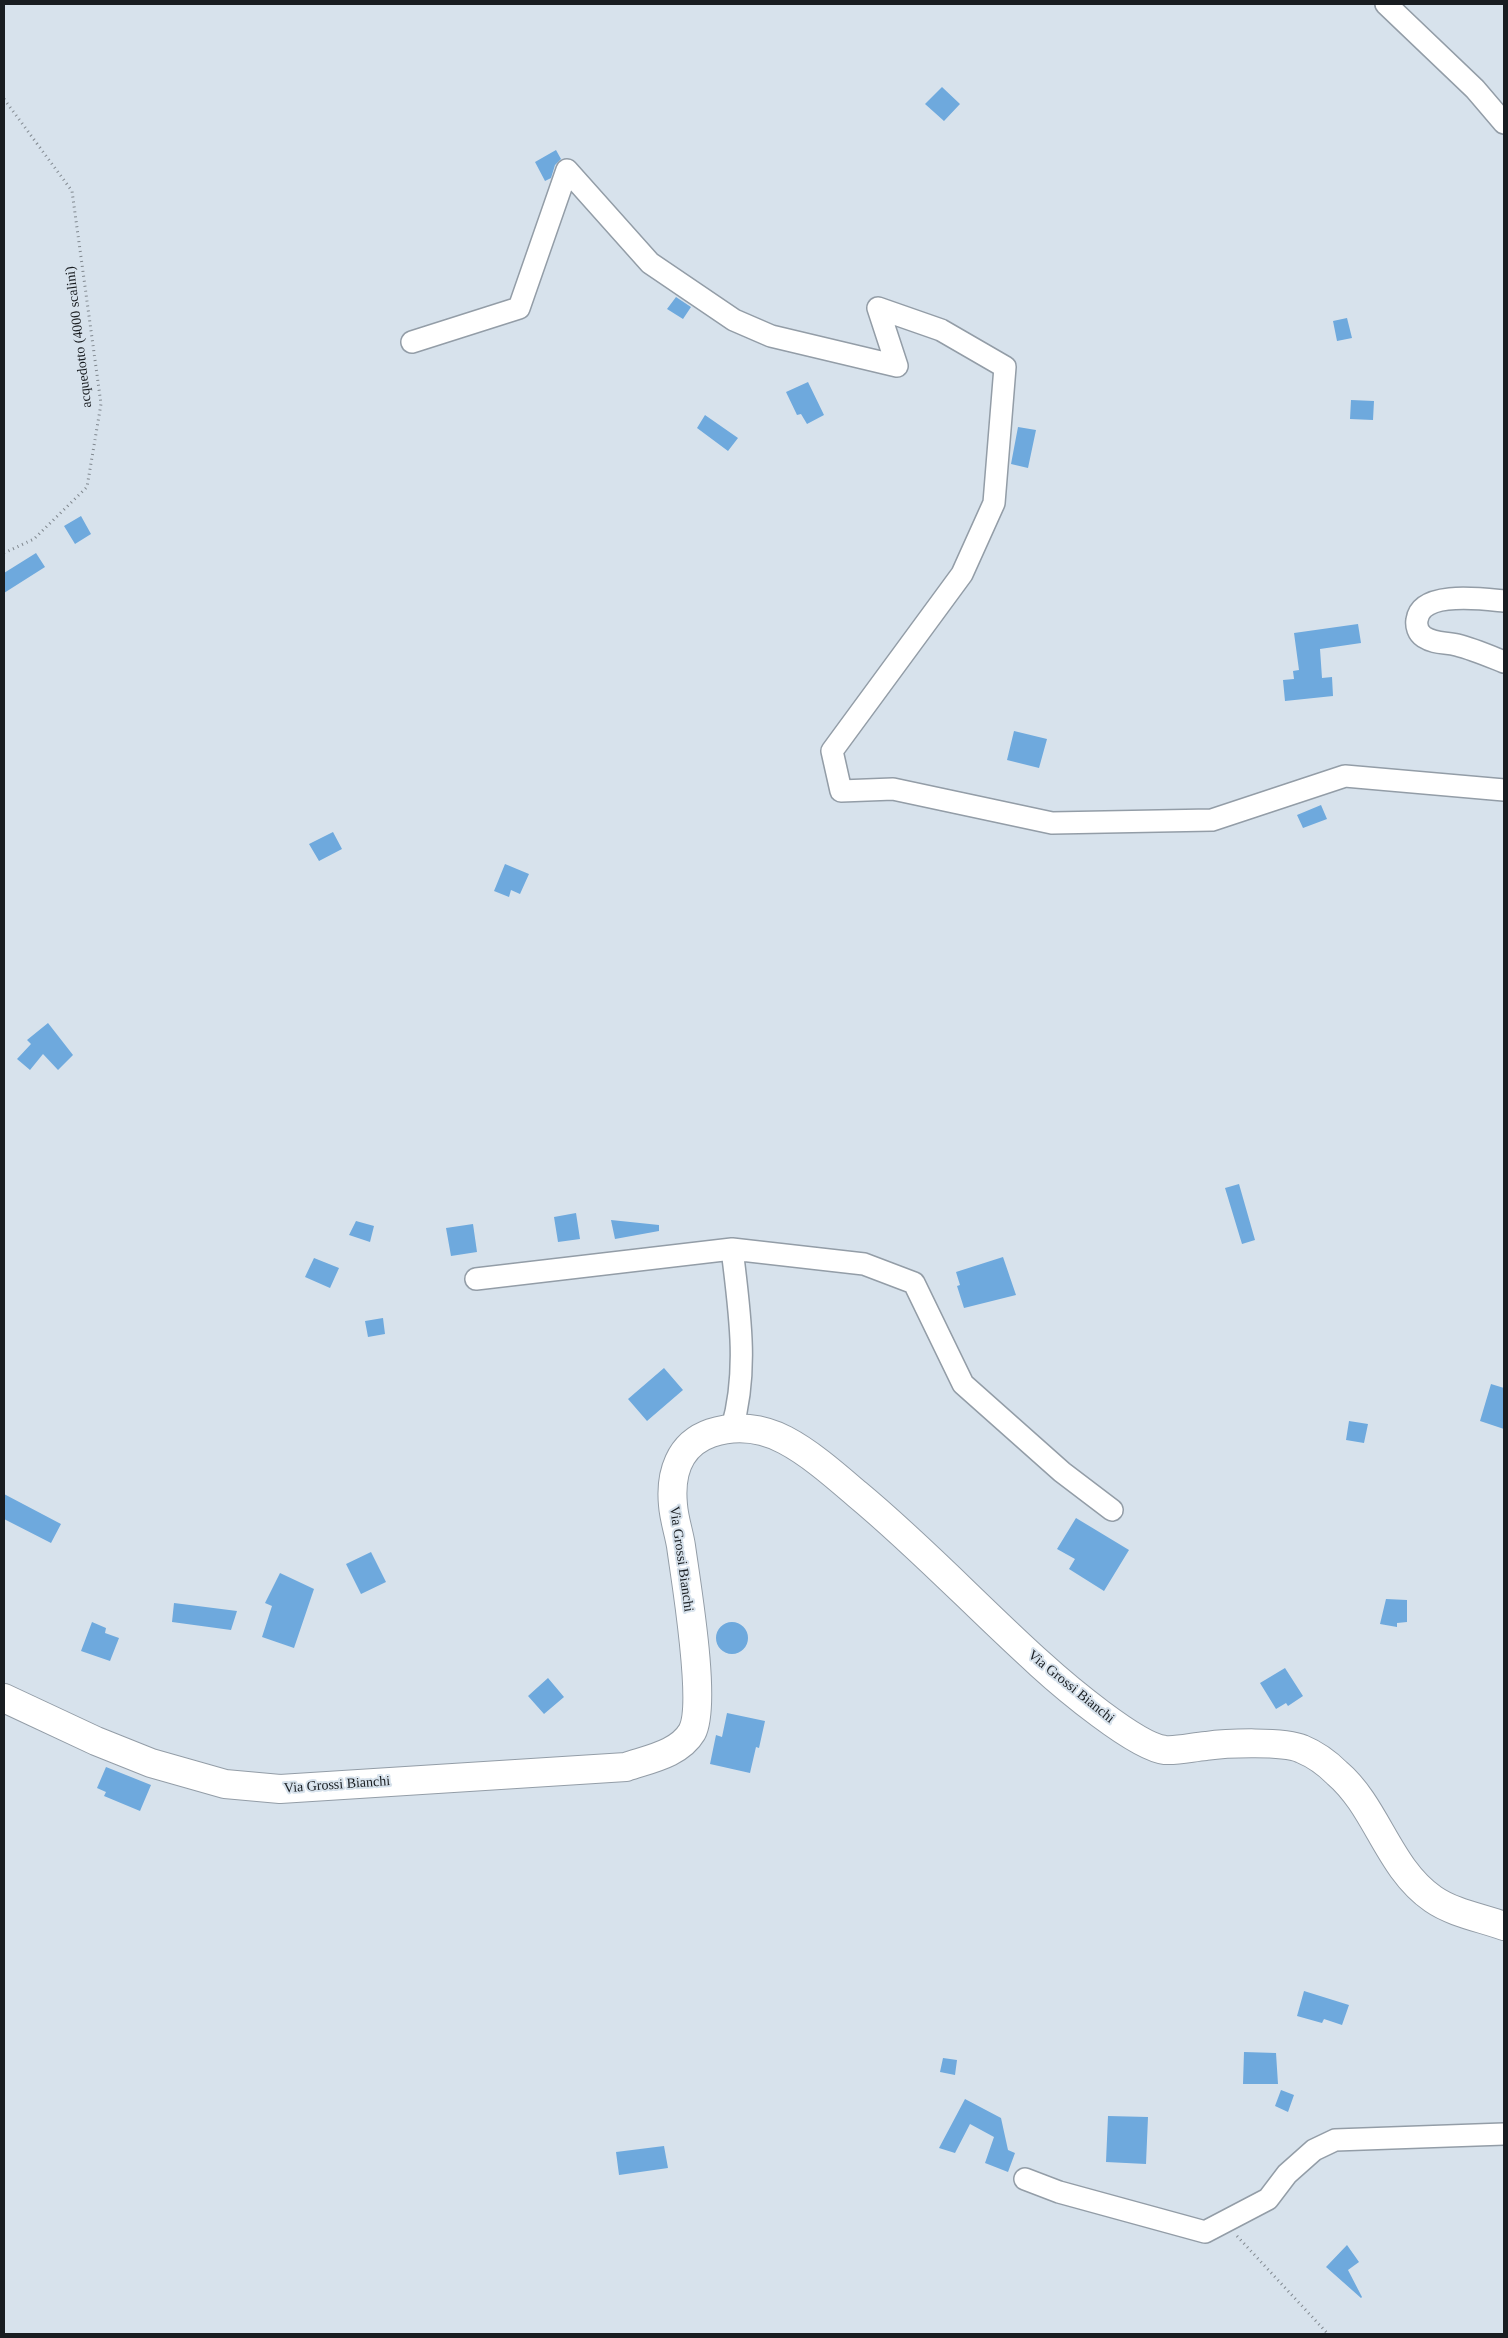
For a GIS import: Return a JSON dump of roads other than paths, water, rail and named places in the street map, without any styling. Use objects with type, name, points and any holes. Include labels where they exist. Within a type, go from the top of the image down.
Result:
[{"type":"main road","name":"Via Grossi Bianchi","points":[[4,1698],[96,1741],[151,1763],[225,1784],[280,1789],[626,1767],[674,1750],[691,1733],[697,1714],[698,1688],[680,1543],[672,1505],[674,1472],[680,1455],[693,1443],[708,1434],[732,1428],[755,1429],[785,1440],[834,1474],[901,1531],[1042,1666],[1132,1737],[1166,1750],[1237,1742],[1300,1748],[1338,1773],[1368,1809],[1392,1853],[1417,1884],[1434,1900],[1504,1926]]},
{"type":"street","points":[[1386,4],[1475,89],[1504,123]]},
{"type":"street","points":[[412,342],[519,308],[567,170],[650,263],[734,320],[771,336],[897,366],[878,308],[941,330],[1005,367],[994,503],[962,574],[832,752],[841,791],[893,789],[1052,823],[1212,820],[1345,776],[1504,790]]},
{"type":"street","points":[[1504,601],[1468,598],[1438,600],[1424,607],[1417,618],[1417,628],[1422,636],[1439,644],[1455,644],[1504,662]]},
{"type":"street","points":[[732,1250],[742,1330],[738,1405],[732,1428]]},
{"type":"street","points":[[476,1279],[732,1250],[864,1264],[914,1283],[963,1384],[1062,1472],[1112,1510]]},
{"type":"street","points":[[1025,2179],[1059,2192],[1205,2232],[1268,2199],[1287,2174],[1314,2150],[1335,2140],[1504,2134]]}]
